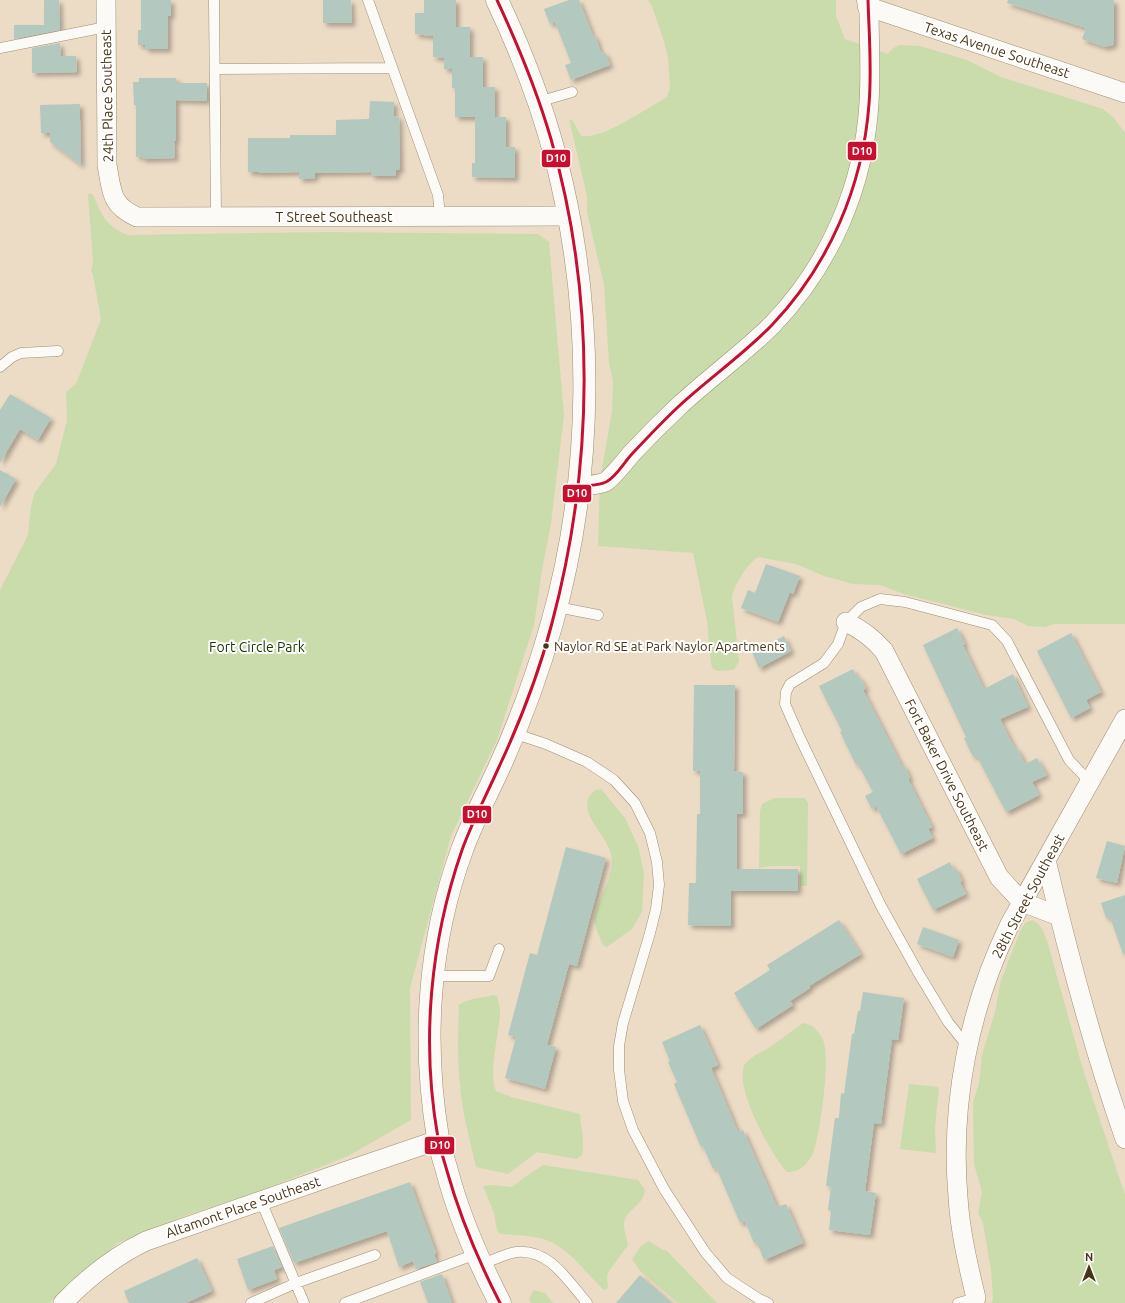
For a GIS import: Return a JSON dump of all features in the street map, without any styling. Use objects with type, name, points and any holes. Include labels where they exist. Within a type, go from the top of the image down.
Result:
[{"type":"street","name":"24th Place Southeast","points":[[106,0],[107,165],[112,191]]},
{"type":"street","points":[[497,0],[524,63],[538,102],[556,161],[568,216],[578,274],[583,351],[583,424],[579,486],[567,563],[557,607],[531,691],[457,862],[440,927],[432,976],[429,1040],[432,1089],[438,1140],[459,1212],[500,1303]]},
{"type":"street","points":[[579,486],[606,482],[677,408],[768,329],[801,291],[817,267],[831,242],[846,209],[857,175],[865,139],[870,86],[868,3]]},
{"type":"street","name":"Texas Avenue Southeast","points":[[868,3],[1125,92]]},
{"type":"street","name":"T Street Southeast","points":[[112,191],[115,201],[122,209],[137,217],[568,216]]},
{"type":"street","name":"Fort Baker Drive Southeast","points":[[846,622],[862,630],[884,651],[999,877],[1022,902],[1059,916]]},
{"type":"street","name":"28th Street Southeast","points":[[967,1301],[963,1240],[956,1178],[956,1137],[968,1047],[985,982],[999,948],[1022,902],[1125,720]]},
{"type":"street","points":[[1046,860],[1083,1008],[1125,1139]]},
{"type":"street","name":"Altamont Place Southeast","points":[[63,1303],[78,1288],[106,1266],[140,1244],[438,1140]]},
{"type":"lane","points":[[214,0],[216,217]]},
{"type":"lane","points":[[368,0],[438,195],[440,216]]},
{"type":"lane","points":[[0,48],[106,27]]},
{"type":"lane","points":[[215,69],[392,68]]},
{"type":"lane","points":[[538,102],[572,92]]},
{"type":"lane","points":[[0,367],[12,357],[21,353],[58,351]]},
{"type":"lane","points":[[968,1047],[948,1022],[881,906],[800,738],[785,704],[786,692],[790,684],[824,663],[838,644],[846,622],[861,607],[880,599],[905,602],[992,625],[1007,641],[1069,760],[1090,782]]},
{"type":"lane","points":[[557,607],[598,615]]},
{"type":"lane","points":[[514,733],[546,744],[587,762],[614,780],[635,803],[650,833],[657,862],[659,885],[656,909],[650,933],[623,1023],[620,1038],[619,1070],[623,1101],[633,1130],[664,1189],[705,1252],[727,1278],[758,1299],[768,1303]]},
{"type":"lane","points":[[432,976],[489,976],[499,950]]},
{"type":"lane","points":[[261,1201],[304,1303]]},
{"type":"lane","points":[[345,1303],[479,1259],[515,1252],[528,1252],[545,1257],[559,1270],[587,1303]]},
{"type":"lane","points":[[251,1303],[296,1283],[375,1255]]},
{"type":"green space","points":[[648,0],[836,0],[836,16],[845,39],[888,54],[892,49],[899,45],[920,46],[967,60],[1001,77],[1103,109],[1114,118],[1125,133],[1125,624],[1054,624],[1045,627],[1028,626],[1014,619],[986,615],[904,594],[880,585],[853,584],[824,576],[796,564],[758,557],[750,564],[742,575],[732,597],[739,661],[734,670],[717,671],[713,669],[711,664],[707,621],[693,553],[598,546],[600,480],[612,411],[613,381],[609,363],[604,285],[587,212],[587,196],[569,119],[573,121],[581,136],[590,136],[624,122],[667,97],[670,88],[668,58],[663,38]]},
{"type":"green space","name":"Fort Circle Park","points":[[90,193],[93,195],[102,214],[109,224],[120,232],[128,235],[326,232],[538,234],[549,242],[564,415],[551,524],[542,570],[534,625],[497,740],[451,836],[410,988],[411,1120],[348,1156],[255,1193],[187,1215],[118,1243],[50,1303],[0,1303],[0,590],[28,535],[31,506],[35,492],[56,464],[67,420],[66,392],[76,384],[101,319],[91,271],[93,262],[88,195]]},
{"type":"green space","points":[[601,789],[625,818],[638,846],[644,873],[642,912],[632,929],[607,947],[604,946],[599,936],[594,918],[598,903],[610,875],[612,860],[607,844],[593,822],[587,807],[590,795],[596,790]]},
{"type":"green space","points":[[774,798],[804,798],[808,803],[807,886],[800,886],[800,866],[772,866],[759,868],[760,811],[762,804]]},
{"type":"green space","points":[[1032,920],[1041,927],[1048,944],[1082,1066],[1125,1195],[1125,1303],[992,1303],[991,1271],[983,1223],[978,1213],[982,1192],[974,1164],[973,1103],[979,1083],[982,1055],[995,1012],[1001,980],[1021,929],[1025,923]]},
{"type":"green space","points":[[493,995],[497,996],[500,1008],[493,1065],[496,1091],[511,1097],[580,1114],[583,1150],[582,1155],[576,1159],[537,1152],[508,1174],[476,1167],[462,1106],[458,1055],[459,1005],[471,999]]},
{"type":"green space","points":[[803,1023],[813,1027],[820,1034],[823,1040],[826,1062],[824,1096],[819,1130],[813,1153],[809,1161],[803,1167],[795,1171],[787,1172],[772,1151],[756,1120],[744,1087],[742,1074],[745,1064],[750,1059],[770,1047]]},
{"type":"green space","points":[[909,1084],[939,1087],[935,1127],[936,1153],[900,1149]]},
{"type":"green space","points":[[543,1165],[638,1180],[645,1190],[642,1199],[625,1219],[624,1228],[628,1245],[609,1271],[607,1276],[608,1288],[604,1290],[570,1255],[555,1244],[535,1237],[500,1234],[497,1230],[494,1213],[483,1186],[490,1185],[512,1187]]},
{"type":"green space","points":[[649,1241],[667,1251],[717,1303],[678,1303],[640,1271],[632,1259],[641,1246]]},
{"type":"green space","points":[[534,1290],[545,1293],[553,1303],[531,1303],[529,1299]]},
{"type":"building","points":[[44,0],[59,0],[60,30],[14,39],[14,25],[44,25]]},
{"type":"building","points":[[141,0],[171,0],[171,16],[168,16],[168,49],[145,49],[145,45],[138,45],[138,30],[141,30]]},
{"type":"building","points":[[323,0],[351,0],[352,23],[323,23]]},
{"type":"building","points":[[424,0],[456,0],[456,27],[470,27],[470,57],[483,57],[483,87],[495,87],[495,117],[506,117],[506,147],[515,147],[515,178],[472,177],[472,163],[475,163],[475,117],[455,117],[455,88],[452,88],[452,69],[444,69],[444,58],[433,57],[433,36],[415,34],[415,13],[424,13]]},
{"type":"building","points":[[569,0],[579,0],[593,36],[595,35],[601,53],[605,52],[610,65],[571,80],[565,65],[571,63],[555,22],[550,24],[544,9]]},
{"type":"building","points":[[1008,0],[1114,0],[1113,45],[1105,47],[1082,39],[1086,28],[1007,3]]},
{"type":"building","points":[[60,43],[61,56],[76,56],[77,72],[32,73],[32,48]]},
{"type":"building","points":[[139,78],[176,78],[177,83],[207,83],[207,101],[176,100],[176,141],[174,141],[175,158],[142,159],[142,156],[136,157],[136,105],[134,105],[133,82],[139,82]]},
{"type":"building","points":[[370,101],[394,102],[394,116],[399,117],[400,170],[396,170],[396,176],[371,176],[371,172],[315,173],[315,178],[299,179],[299,172],[248,172],[248,138],[290,138],[290,135],[336,135],[336,120],[369,119]]},
{"type":"building","points":[[80,104],[81,165],[50,142],[50,133],[41,133],[40,105]]},
{"type":"building","points":[[10,394],[51,418],[38,440],[20,429],[0,463],[0,410]]},
{"type":"building","points":[[0,470],[16,479],[0,507]]},
{"type":"building","points":[[766,564],[800,576],[793,594],[790,592],[778,622],[741,608],[748,590],[755,593]]},
{"type":"building","points":[[957,628],[965,644],[963,645],[984,689],[1013,674],[1028,707],[1000,719],[1015,749],[1017,748],[1025,764],[1037,758],[1047,775],[1032,782],[1039,795],[1006,812],[976,755],[973,757],[964,738],[966,737],[923,645]]},
{"type":"building","points":[[1071,633],[1101,692],[1086,700],[1090,708],[1071,718],[1037,651]]},
{"type":"building","points":[[784,636],[791,651],[759,668],[752,652]]},
{"type":"building","points":[[853,669],[857,677],[859,676],[866,688],[863,690],[902,766],[904,765],[910,778],[908,779],[932,827],[928,829],[933,838],[901,854],[876,806],[872,809],[865,796],[873,792],[858,764],[856,765],[840,732],[842,731],[819,686]]},
{"type":"building","points":[[694,685],[735,685],[734,771],[743,772],[743,814],[737,814],[737,869],[798,869],[798,891],[731,891],[731,926],[688,925],[689,883],[696,883],[697,814],[700,814],[700,771],[693,771]]},
{"type":"building","points":[[1107,841],[1125,846],[1117,883],[1096,878]]},
{"type":"building","points":[[566,847],[606,858],[577,966],[569,964],[547,1045],[556,1047],[545,1089],[505,1078],[516,1037],[508,1035],[530,953],[537,955]]},
{"type":"building","points":[[950,862],[953,869],[956,868],[962,881],[960,882],[966,894],[933,910],[917,879]]},
{"type":"building","points":[[1125,895],[1125,954],[1123,954],[1110,917],[1106,918],[1101,903]]},
{"type":"building","points":[[839,920],[861,954],[809,986],[810,988],[790,1001],[793,1005],[756,1029],[734,993],[770,970],[767,965]]},
{"type":"building","points":[[923,927],[959,940],[953,957],[917,944]]},
{"type":"building","points":[[863,992],[904,998],[898,1040],[892,1039],[881,1124],[874,1123],[865,1191],[876,1193],[870,1235],[829,1230],[831,1211],[828,1210],[831,1187],[826,1186],[835,1118],[839,1118],[841,1093],[844,1094],[852,1034],[854,1034]]},
{"type":"building","points":[[700,1025],[718,1065],[711,1068],[738,1132],[743,1130],[777,1207],[786,1204],[803,1243],[764,1260],[757,1242],[754,1243],[745,1221],[740,1223],[716,1167],[713,1169],[703,1146],[701,1147],[674,1084],[677,1082],[668,1062],[670,1061],[662,1042]]},
{"type":"building","points":[[410,1182],[436,1253],[434,1254],[437,1262],[416,1269],[413,1261],[399,1267],[387,1231],[294,1263],[279,1228]]},
{"type":"building","points":[[273,1246],[282,1267],[274,1270],[277,1279],[248,1290],[237,1259]]},
{"type":"building","points":[[197,1258],[212,1291],[186,1303],[129,1303],[124,1291]]},
{"type":"building","points":[[442,1274],[452,1303],[428,1303],[420,1282]]},
{"type":"building","points":[[640,1275],[672,1303],[616,1303]]},
{"type":"transit line","name":"D10","points":[[497,0],[520,51],[540,103],[566,198],[576,259],[582,319],[584,381],[582,442],[576,503],[566,563],[552,623],[535,679],[521,715],[462,850],[442,920],[432,992],[430,1065],[433,1102],[439,1142],[452,1188],[464,1222],[484,1271],[500,1303]]},
{"type":"transit line","name":"D10","points":[[579,487],[600,484],[610,480],[637,449],[678,407],[772,325],[792,302],[810,277],[840,223],[851,194],[859,165],[869,104],[870,52],[868,0]]},
{"type":"place","name":"Naylor Rd SE at Park Naylor Apartments","points":[[546,646]]}]
